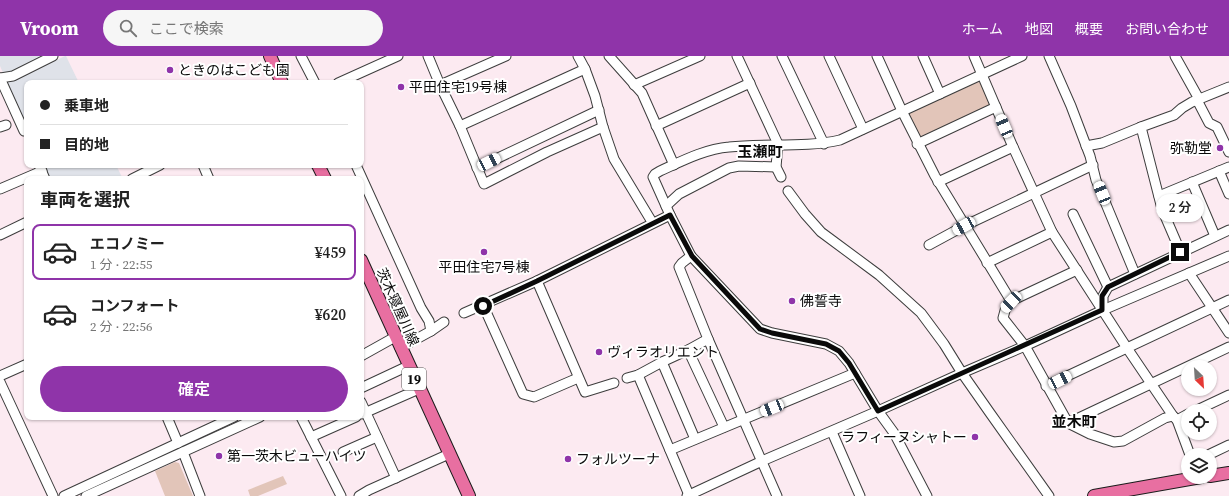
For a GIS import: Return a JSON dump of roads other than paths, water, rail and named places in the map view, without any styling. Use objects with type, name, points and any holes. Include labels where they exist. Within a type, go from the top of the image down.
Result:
[{"type":"main road","points":[[273,57],[281,80]]},
{"type":"main road","name":"茨木寝屋川線","points":[[364,267],[408,366],[469,496]]},
{"type":"main road","points":[[1217,475],[1229,473]]},
{"type":"main road","points":[[1094,496],[1181,480]]},
{"type":"street","points":[[24,131],[0,78],[13,76],[53,56]]},
{"type":"street","points":[[301,56],[313,80]]},
{"type":"street","points":[[345,80],[398,56]]},
{"type":"street","points":[[428,56],[460,126],[484,184],[547,152],[603,127]]},
{"type":"street","points":[[440,85],[506,56]]},
{"type":"street","points":[[578,56],[585,69],[595,96],[603,127],[614,159],[652,222]]},
{"type":"street","points":[[609,56],[642,93],[674,165]]},
{"type":"street","points":[[634,85],[700,56]]},
{"type":"street","points":[[737,56],[778,144],[776,167],[781,177]]},
{"type":"street","points":[[782,56],[824,144]]},
{"type":"street","points":[[829,56],[862,129]]},
{"type":"street","points":[[877,56],[917,144],[964,226],[1011,302]]},
{"type":"street","points":[[923,56],[940,94]]},
{"type":"street","points":[[974,56],[1013,147],[1052,232],[1127,348],[1175,418],[1187,448]]},
{"type":"street","points":[[927,496],[894,433],[878,411],[849,363],[839,351],[826,344],[772,333],[760,329],[692,256],[668,211],[653,177],[660,171],[702,153],[716,149],[778,144],[824,144],[840,140],[982,75],[1005,60],[1022,56]]},
{"type":"street","points":[[1049,56],[1071,106],[1093,165],[1096,180],[1135,274]]},
{"type":"street","points":[[1176,56],[1209,123],[1217,127],[1229,152]]},
{"type":"street","points":[[460,126],[585,69]]},
{"type":"street","points":[[656,126],[750,83]]},
{"type":"street","points":[[1086,146],[1102,142],[1174,115],[1182,108],[1229,87]]},
{"type":"street","points":[[917,144],[996,107]]},
{"type":"street","points":[[477,168],[599,110]]},
{"type":"street","points":[[1141,127],[1162,209],[1180,252]]},
{"type":"street","points":[[539,138],[547,152]]},
{"type":"street","points":[[938,182],[1013,147]]},
{"type":"street","points":[[929,245],[964,226],[1093,165]]},
{"type":"street","points":[[464,313],[483,306],[537,281],[652,222],[668,211],[679,194],[729,168],[739,166],[776,167]]},
{"type":"street","points":[[1159,196],[1229,167]]},
{"type":"street","points":[[138,176],[154,168]]},
{"type":"street","points":[[32,176],[42,172]]},
{"type":"street","points":[[1219,172],[1229,194]]},
{"type":"street","points":[[0,188],[24,179]]},
{"type":"street","points":[[1192,182],[1215,236]]},
{"type":"street","points":[[364,183],[421,308],[429,321],[431,331]]},
{"type":"street","points":[[788,191],[821,232],[879,275],[921,313],[1049,496]]},
{"type":"street","points":[[1073,214],[1108,287]]},
{"type":"street","points":[[0,235],[24,223]]},
{"type":"street","points":[[1102,310],[1102,296],[1108,287],[1229,230]]},
{"type":"street","points":[[987,263],[1052,232]]},
{"type":"street","points":[[692,256],[679,267],[708,339],[777,496]]},
{"type":"street","points":[[638,375],[688,496],[762,461],[832,432],[1102,310],[1229,256]]},
{"type":"street","points":[[1077,270],[1011,302],[1006,307],[1003,318],[1025,346],[1068,423],[1090,434],[1114,442],[1123,441],[1165,418],[1181,416]]},
{"type":"street","points":[[1189,273],[1229,333]]},
{"type":"street","points":[[537,281],[585,392],[614,383]]},
{"type":"street","points":[[1046,386],[1229,300]]},
{"type":"street","points":[[483,306],[523,394],[534,397],[578,378]]},
{"type":"street","points":[[364,355],[431,331],[444,322]]},
{"type":"street","points":[[626,378],[638,375],[708,339]]},
{"type":"street","points":[[1068,423],[1229,347]]},
{"type":"street","points":[[688,350],[724,427]]},
{"type":"street","points":[[662,362],[695,439]]},
{"type":"street","points":[[0,376],[24,365]]},
{"type":"street","points":[[364,387],[408,366]]},
{"type":"street","points":[[670,450],[855,373]]},
{"type":"street","points":[[0,382],[53,496]]},
{"type":"street","points":[[364,414],[419,389]]},
{"type":"street","points":[[1210,404],[1229,395]]},
{"type":"street","points":[[364,416],[377,437],[396,478]]},
{"type":"street","points":[[168,420],[178,443]]},
{"type":"street","points":[[64,496],[228,420]]},
{"type":"street","points":[[86,496],[253,420]]},
{"type":"street","points":[[302,420],[341,496]]},
{"type":"street","points":[[311,437],[349,420]]},
{"type":"street","points":[[832,432],[860,496]]},
{"type":"street","points":[[343,452],[377,437]]},
{"type":"street","points":[[1217,451],[1229,445]]},
{"type":"street","points":[[183,452],[200,496]]},
{"type":"street","points":[[359,496],[449,454]]},
{"type":"place","name":"ときのはこども園","points":[[170,70]]},
{"type":"place","name":"平田住宅19号棟","points":[[401,87]]},
{"type":"place","name":"弥勒堂","points":[[1220,148]]},
{"type":"place","name":"平田住宅7号棟","points":[[484,252]]},
{"type":"place","name":"佛誓寺","points":[[792,301]]},
{"type":"place","name":"ヴィラオリエント","points":[[599,352]]},
{"type":"place","name":"ラフィーヌシャトー","points":[[975,437]]},
{"type":"place","name":"第一茨木ビューハイツ","points":[[219,456]]},
{"type":"place","name":"フォルツーナ","points":[[568,459]]},
{"type":"district","name":"玉瀬町","points":[[760,152]]},
{"type":"district","name":"並木町","points":[[1074,422]]}]
